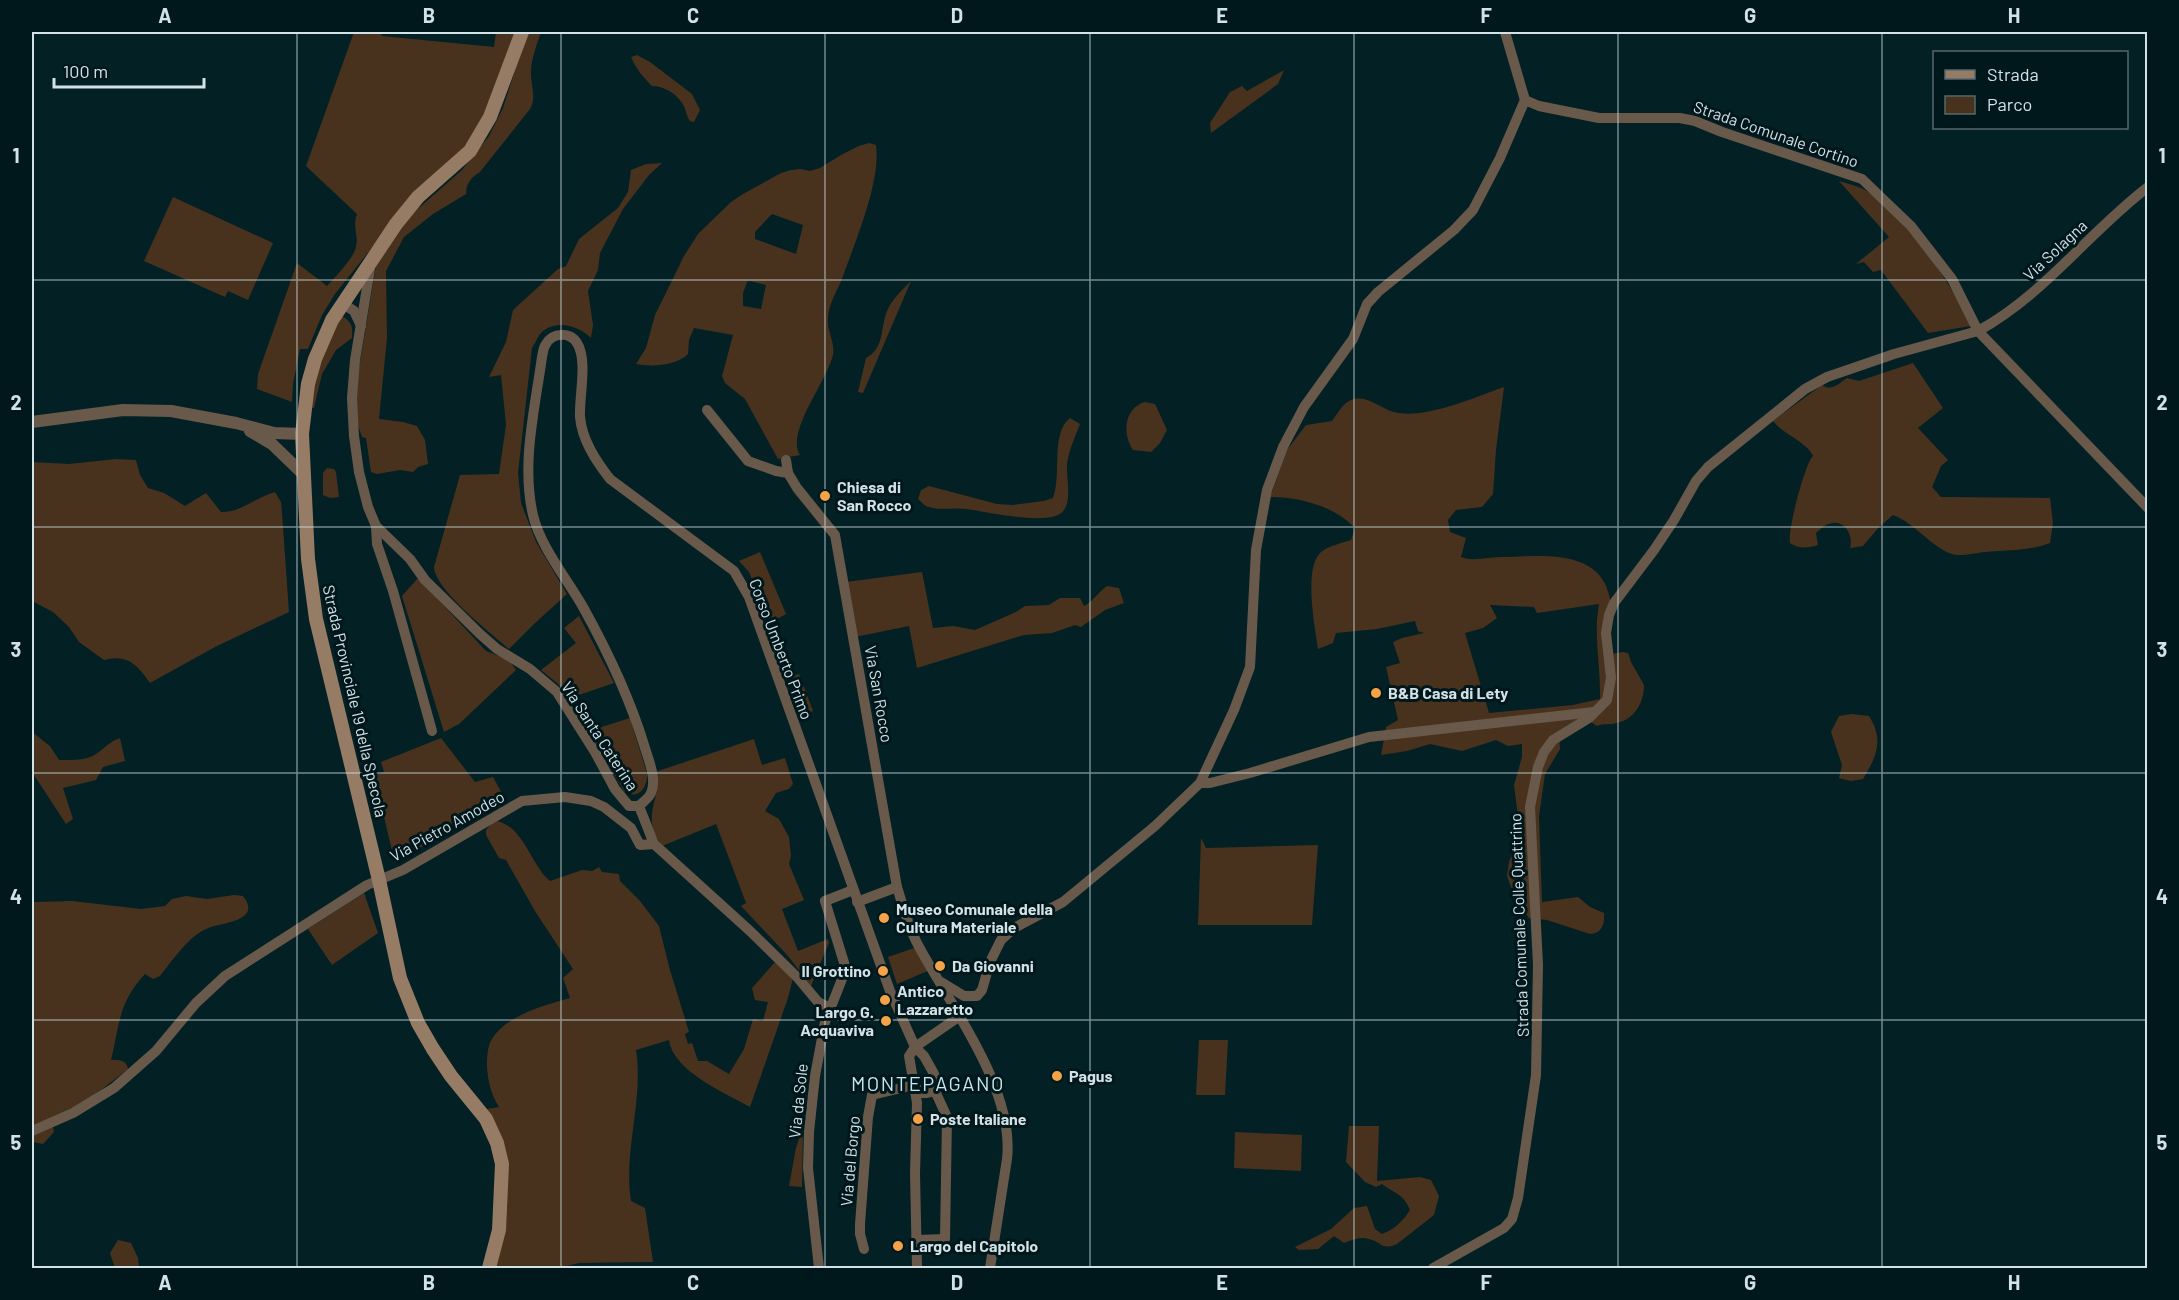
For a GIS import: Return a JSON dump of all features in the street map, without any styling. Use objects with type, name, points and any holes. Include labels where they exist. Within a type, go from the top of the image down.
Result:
[{"type":"main road","name":"Strada Provinciale 19 della Specola","points":[[489,1269],[499,1230],[502,1164],[497,1143],[486,1119],[439,1058],[411,1008],[400,978],[379,880],[316,619],[308,559],[302,473],[302,434],[304,408],[315,359],[324,336],[345,298],[396,224],[418,197],[471,151],[490,117],[522,32]]},
{"type":"street","points":[[941,982],[964,996],[977,996],[982,990],[990,962],[1001,940],[1014,928],[1063,902],[1155,826],[1200,783],[1234,710],[1250,667],[1256,550],[1267,490],[1283,447],[1304,407],[1353,339],[1367,304],[1378,292],[1454,230],[1473,210],[1500,158],[1525,100],[1505,32]]},
{"type":"street","name":"Strada Comunale Cortino","points":[[1525,100],[1539,106],[1599,118],[1680,118],[1695,121],[1862,179],[1911,226],[1952,279],[1978,331]]},
{"type":"street","name":"Via Solagna","points":[[1978,331],[2053,275],[2120,209],[2148,187]]},
{"type":"street","name":"Via Santa Caterina","points":[[372,260],[352,398],[354,436],[363,490],[376,526],[410,559],[425,580],[480,634],[497,649],[530,669],[557,692],[595,752],[615,789],[629,806],[639,806],[654,844],[750,931],[798,978],[818,1002],[830,1008]]},
{"type":"street","name":"Via Santa Caterina","points":[[345,298],[354,294],[360,302],[361,326]]},
{"type":"street","points":[[1978,331],[2148,508]]},
{"type":"street","name":"Strada Comunale Colle Quattrino","points":[[1433,1269],[1504,1228],[1512,1219],[1518,1198],[1536,1075],[1539,1000],[1531,859],[1532,798],[1538,767],[1544,752],[1553,740],[1589,718],[1607,700],[1610,689],[1606,633],[1614,603],[1654,550],[1696,481],[1708,467],[1805,389],[1827,377],[1894,354],[1978,331]]},
{"type":"street","name":"Corso Umberto Primo","points":[[639,806],[651,794],[653,786],[652,770],[634,712],[608,653],[544,543],[534,519],[530,498],[528,465],[542,357],[549,339],[562,334],[568,335],[577,342],[581,352],[580,418],[584,434],[599,465],[610,479],[734,571],[749,597],[889,989],[915,1047],[924,1056],[933,1072],[937,1081],[935,1091],[947,1117],[945,1239],[916,1240]]},
{"type":"street","points":[[32,422],[123,410],[171,411],[236,423],[274,433],[302,434]]},
{"type":"street","points":[[707,410],[748,461],[788,473]]},
{"type":"street","points":[[236,423],[272,444],[302,473]]},
{"type":"street","name":"Via San Rocco","points":[[786,460],[788,473],[807,502],[835,535],[897,887],[919,945],[982,1056],[1007,1127],[1009,1143],[990,1269]]},
{"type":"street","points":[[376,526],[377,544],[393,591],[432,731]]},
{"type":"street","points":[[1200,783],[1210,783],[1250,773],[1369,737],[1595,712]]},
{"type":"street","name":"Via Pietro Amodeo","points":[[379,880],[403,870],[522,801],[542,798],[565,797],[591,801],[604,807],[631,828],[640,845],[654,844]]},
{"type":"street","points":[[32,1131],[73,1113],[114,1088],[156,1051],[196,1003],[225,976],[379,880]]},
{"type":"street","points":[[857,902],[897,887]]},
{"type":"street","name":"Via da Sole","points":[[819,1269],[808,1168],[808,1132],[825,1022],[846,969],[825,901],[853,890]]},
{"type":"street","points":[[917,1269],[915,1173],[917,1104],[908,1059],[915,1047],[960,1016]]},
{"type":"street","points":[[913,1085],[921,1093],[927,1094],[935,1091]]},
{"type":"street","name":"Via del Borgo","points":[[864,1249],[860,1234],[872,1095],[913,1085]]},
{"type":"green space","points":[[354,32],[380,32],[382,36],[494,47],[496,32],[516,32],[483,119],[470,141],[382,235],[335,294],[322,315],[308,349],[300,349],[292,402],[257,389],[258,374],[297,263],[327,286],[355,251],[357,214],[306,166]]},
{"type":"green space","points":[[527,32],[541,32],[532,65],[533,100],[530,109],[480,172],[470,181],[466,194],[433,214],[404,237],[386,271],[387,338],[379,419],[417,426],[425,440],[428,464],[418,467],[413,472],[400,470],[377,474],[371,472],[366,438],[362,437],[356,419],[357,380],[377,260],[412,214],[462,170],[489,136],[503,108]]},
{"type":"green space","points":[[637,55],[650,62],[692,94],[700,110],[694,122],[690,121],[683,105],[673,93],[652,86],[643,76],[631,57]]},
{"type":"green space","points":[[1284,70],[1278,84],[1211,133],[1210,123],[1230,92],[1242,86],[1247,91]]},
{"type":"green space","points":[[869,143],[876,145],[875,176],[860,228],[828,313],[833,355],[802,421],[797,445],[800,455],[778,459],[745,399],[725,383],[722,376],[733,335],[694,328],[689,340],[688,354],[683,358],[664,365],[636,364],[646,348],[655,315],[684,256],[698,234],[731,202],[781,173],[820,168],[859,146]],"holes":[[[772,214],[803,225],[796,254],[755,239],[755,232]],[[747,282],[766,285],[761,309],[743,306],[743,293]]]},
{"type":"green space","points":[[662,163],[649,175],[623,209],[600,253],[598,270],[588,291],[593,325],[591,338],[574,327],[554,326],[541,333],[532,348],[518,473],[521,503],[536,542],[567,594],[509,649],[453,599],[437,576],[434,567],[460,475],[499,474],[506,425],[501,375],[489,377],[506,342],[513,310],[558,269],[566,266],[579,239],[618,208],[628,192],[631,170],[646,164]]},
{"type":"green space","points":[[1839,181],[1861,188],[1893,212],[1939,270],[1971,326],[1928,333],[1881,270],[1873,272],[1864,262],[1856,264],[1889,237]]},
{"type":"green space","points":[[173,197],[273,243],[248,300],[228,291],[225,297],[144,261]]},
{"type":"green space","points":[[911,281],[863,393],[858,392],[866,358],[872,354],[879,343],[887,311],[895,298]]},
{"type":"green space","points":[[342,316],[351,325],[352,338],[336,350],[322,374],[314,408],[309,407],[323,347]]},
{"type":"green space","points":[[1913,363],[1943,408],[1918,428],[1948,460],[1941,466],[1932,487],[1941,497],[2050,498],[2053,523],[2050,543],[2026,549],[1956,555],[1944,551],[1909,523],[1893,515],[1863,546],[1850,548],[1849,533],[1839,523],[1825,525],[1816,533],[1818,545],[1804,547],[1790,543],[1797,498],[1813,456],[1806,447],[1773,421],[1822,385],[1829,388],[1847,378],[1859,381]]},
{"type":"green space","points":[[1504,387],[1493,494],[1482,507],[1456,510],[1448,520],[1450,532],[1466,538],[1461,557],[1475,559],[1551,556],[1568,558],[1595,571],[1604,583],[1610,599],[1608,622],[1612,654],[1628,653],[1644,685],[1640,703],[1629,718],[1617,723],[1597,726],[1591,722],[1559,734],[1560,749],[1545,774],[1539,816],[1542,902],[1578,897],[1590,907],[1604,913],[1602,927],[1594,934],[1547,920],[1529,918],[1515,898],[1507,876],[1509,862],[1520,832],[1514,785],[1522,757],[1522,744],[1508,746],[1496,740],[1462,751],[1430,744],[1381,755],[1386,727],[1398,720],[1386,667],[1400,663],[1393,642],[1424,633],[1418,631],[1415,621],[1377,629],[1336,633],[1333,643],[1318,649],[1311,584],[1316,560],[1324,550],[1351,540],[1355,528],[1347,520],[1316,504],[1270,497],[1287,450],[1306,425],[1332,421],[1350,400],[1366,400],[1392,412],[1410,414],[1438,410]],"holes":[[[1599,604],[1597,616],[1600,699],[1573,705],[1489,713],[1465,633],[1483,628],[1497,618],[1490,605],[1534,607],[1537,613]]]},
{"type":"green space","points":[[1145,402],[1155,404],[1167,430],[1160,443],[1151,452],[1133,450],[1129,444],[1126,429],[1133,410]]},
{"type":"green space","points":[[1070,418],[1080,424],[1067,464],[1066,505],[1058,515],[1033,518],[961,509],[938,509],[924,505],[918,499],[921,490],[929,486],[997,504],[1013,505],[1053,498],[1057,478],[1060,434]]},
{"type":"green space","points":[[116,459],[136,460],[140,475],[148,488],[164,493],[185,506],[206,493],[221,512],[228,512],[275,492],[281,502],[289,612],[215,647],[150,683],[131,662],[119,658],[104,660],[79,642],[69,627],[53,612],[32,601],[32,462],[69,464]]},
{"type":"green space","points":[[327,468],[334,469],[336,472],[339,497],[330,498],[323,495],[323,473]]},
{"type":"green space","points":[[760,552],[786,614],[770,623],[749,572],[739,561]]},
{"type":"green space","points":[[922,572],[933,628],[953,626],[975,630],[1025,606],[1049,605],[1060,598],[1080,598],[1084,606],[1107,586],[1119,588],[1124,603],[1105,610],[1081,627],[1075,625],[1052,633],[1024,635],[917,668],[909,626],[855,637],[846,582]]},
{"type":"green space","points":[[418,578],[486,651],[509,660],[516,670],[459,724],[444,732],[402,596]]},
{"type":"green space","points":[[579,616],[614,683],[570,698],[541,670],[576,643],[564,628]]},
{"type":"green space","points":[[799,674],[813,711],[803,715],[789,677]]},
{"type":"green space","points":[[1851,714],[1869,716],[1876,733],[1877,748],[1863,779],[1851,781],[1839,778],[1842,765],[1831,732],[1839,716]]},
{"type":"green space","points":[[630,718],[647,774],[644,788],[634,794],[624,791],[589,731]]},
{"type":"green space","points":[[32,732],[50,746],[59,760],[88,758],[120,738],[125,761],[103,767],[96,780],[63,788],[73,819],[66,824],[32,772]]},
{"type":"green space","points":[[441,738],[475,782],[493,777],[505,799],[489,806],[395,863],[374,775],[384,772],[381,762]]},
{"type":"green space","points":[[754,739],[762,765],[785,758],[793,784],[789,789],[776,793],[765,811],[779,819],[789,837],[791,856],[789,864],[804,900],[782,909],[798,951],[828,939],[829,943],[811,986],[788,956],[741,906],[746,903],[716,824],[662,846],[652,825],[657,783],[655,772]]},
{"type":"green space","points":[[497,821],[506,825],[521,838],[543,874],[550,881],[582,870],[592,871],[599,867],[602,872],[619,874],[620,881],[640,901],[659,926],[689,1032],[685,1034],[688,1044],[692,1043],[698,1061],[707,1061],[729,1074],[744,1049],[753,1019],[763,1021],[768,1002],[755,1000],[752,988],[776,961],[793,978],[750,1107],[714,1088],[690,1071],[680,1062],[669,1040],[636,1050],[637,1088],[629,1182],[631,1201],[645,1208],[653,1262],[579,1263],[559,1268],[492,1268],[505,1200],[485,1111],[499,1107],[488,1078],[489,1045],[507,1023],[517,1017],[570,998],[563,978],[573,969],[535,911],[506,860],[499,858],[486,835],[486,830]]},
{"type":"green space","points":[[1201,838],[1206,848],[1318,845],[1312,925],[1198,925]]},
{"type":"green space","points":[[364,893],[378,933],[332,965],[308,929]]},
{"type":"green space","points":[[186,896],[207,899],[243,896],[246,900],[248,907],[246,914],[237,920],[200,932],[181,950],[160,976],[153,979],[145,974],[136,985],[121,1014],[111,1060],[124,1062],[128,1069],[53,1127],[54,1132],[43,1144],[33,1142],[32,901],[72,901],[141,909],[165,906],[172,899]]},
{"type":"green space","points":[[917,947],[930,970],[897,984],[888,957]]},
{"type":"green space","points":[[1199,1040],[1228,1040],[1225,1095],[1196,1095]]},
{"type":"green space","points":[[803,1126],[802,1187],[789,1186],[796,1148]]},
{"type":"green space","points":[[1349,1126],[1379,1126],[1377,1181],[1420,1177],[1431,1180],[1439,1196],[1434,1215],[1392,1246],[1388,1247],[1366,1238],[1344,1243],[1334,1236],[1318,1249],[1299,1250],[1295,1247],[1331,1229],[1354,1208],[1367,1206],[1375,1229],[1382,1234],[1398,1224],[1410,1210],[1398,1194],[1382,1184],[1376,1187],[1365,1182],[1346,1162]]},
{"type":"green space","points":[[1235,1132],[1302,1135],[1301,1171],[1234,1168]]},
{"type":"green space","points":[[118,1240],[131,1243],[138,1258],[139,1268],[115,1268],[110,1253]]},
{"type":"place","name":"Chiesa di San Rocco","points":[[825,496]]},
{"type":"place","name":"B&B Casa di Lety","points":[[1376,693]]},
{"type":"place","name":"Museo Comunale della Cultura Materiale","points":[[884,918]]},
{"type":"place","name":"Da Giovanni","points":[[940,966]]},
{"type":"place","name":"Il Grottino","points":[[883,971]]},
{"type":"place","name":"Antico Lazzaretto","points":[[885,1000]]},
{"type":"place","name":"Largo G. Acquaviva","points":[[886,1021]]},
{"type":"place","name":"Pagus","points":[[1057,1076]]},
{"type":"place","name":"Poste Italiane","points":[[918,1119]]},
{"type":"place","name":"Largo del Capitolo","points":[[898,1246]]},
{"type":"district","name":"MONTEPAGANO","points":[[928,1084]]}]
